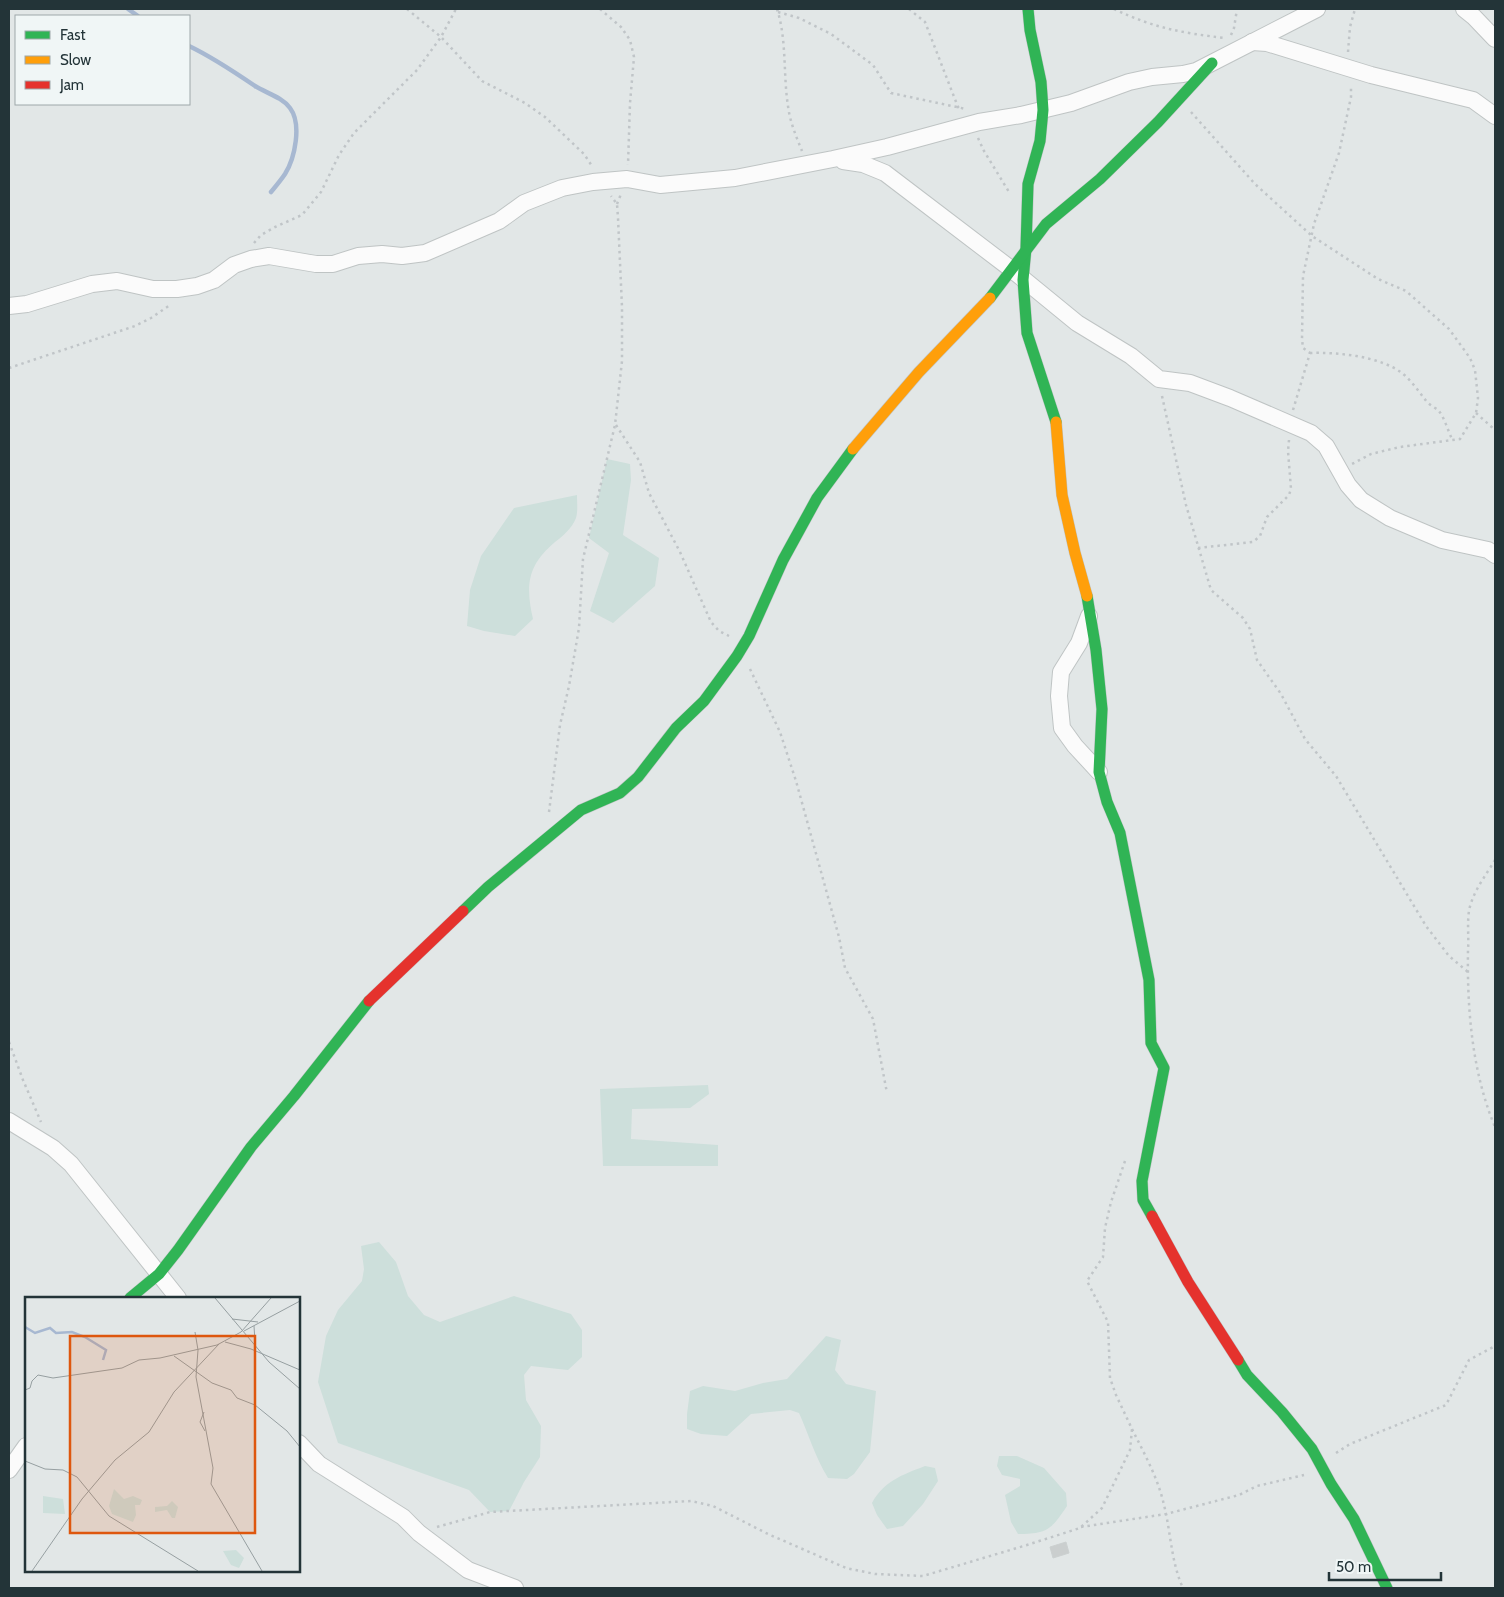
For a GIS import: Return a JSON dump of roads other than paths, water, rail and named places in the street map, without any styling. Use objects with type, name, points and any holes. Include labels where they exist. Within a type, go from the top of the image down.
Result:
[{"type":"street","points":[[1028,9],[1030,30],[1041,82],[1043,110],[1040,141],[1028,184],[1026,248],[1017,274],[1027,333],[1056,419],[1062,495],[1075,553],[1086,588],[1096,650],[1102,709],[1099,772],[1120,833],[1149,980],[1151,1043],[1164,1068],[1142,1181],[1143,1200],[1188,1282],[1248,1375],[1282,1412],[1312,1449],[1331,1484],[1354,1519],[1387,1588]]},
{"type":"street","points":[[9,306],[26,304],[92,284],[117,280],[153,289],[177,289],[197,286],[214,280],[234,265],[269,256],[316,264],[333,264],[358,256],[382,254],[402,256],[425,253],[499,221],[524,203],[562,188],[601,181],[627,179],[660,185],[735,178],[833,159],[887,147],[979,122],[1043,110],[1071,103],[1129,82],[1152,76],[1183,74],[1196,71],[1318,9]]},
{"type":"street","points":[[1464,9],[1495,39]]},
{"type":"street","points":[[1252,42],[1268,43],[1352,69],[1473,100],[1495,116]]},
{"type":"street","points":[[131,1297],[159,1274],[250,1147],[294,1096],[368,1002],[488,887],[581,810],[620,793],[638,777],[671,734],[704,701],[740,650],[749,636],[783,560],[817,498],[847,456],[919,372],[991,297],[1017,274],[1026,248],[1046,224],[1100,178],[1158,122],[1212,63]]},
{"type":"street","points":[[833,159],[863,164],[885,173],[1017,274],[1076,323],[1131,356],[1159,379],[1190,383],[1311,433],[1326,446],[1348,485],[1361,500],[1390,518],[1442,540],[1488,550],[1495,555]]},
{"type":"street","points":[[1090,614],[1079,643],[1061,672],[1059,696],[1062,728],[1075,746],[1099,772]]},
{"type":"street","points":[[9,1121],[52,1148],[71,1164],[177,1297]]},
{"type":"street","points":[[300,1444],[319,1464],[403,1517],[419,1533],[468,1570],[515,1588]]},
{"type":"street","points":[[9,1470],[25,1447]]},
{"type":"waterway","points":[[128,9],[137,15]]},
{"type":"waterway","points":[[190,47],[278,98],[287,104],[294,115],[296,141],[292,159],[285,174],[271,192]]}]
